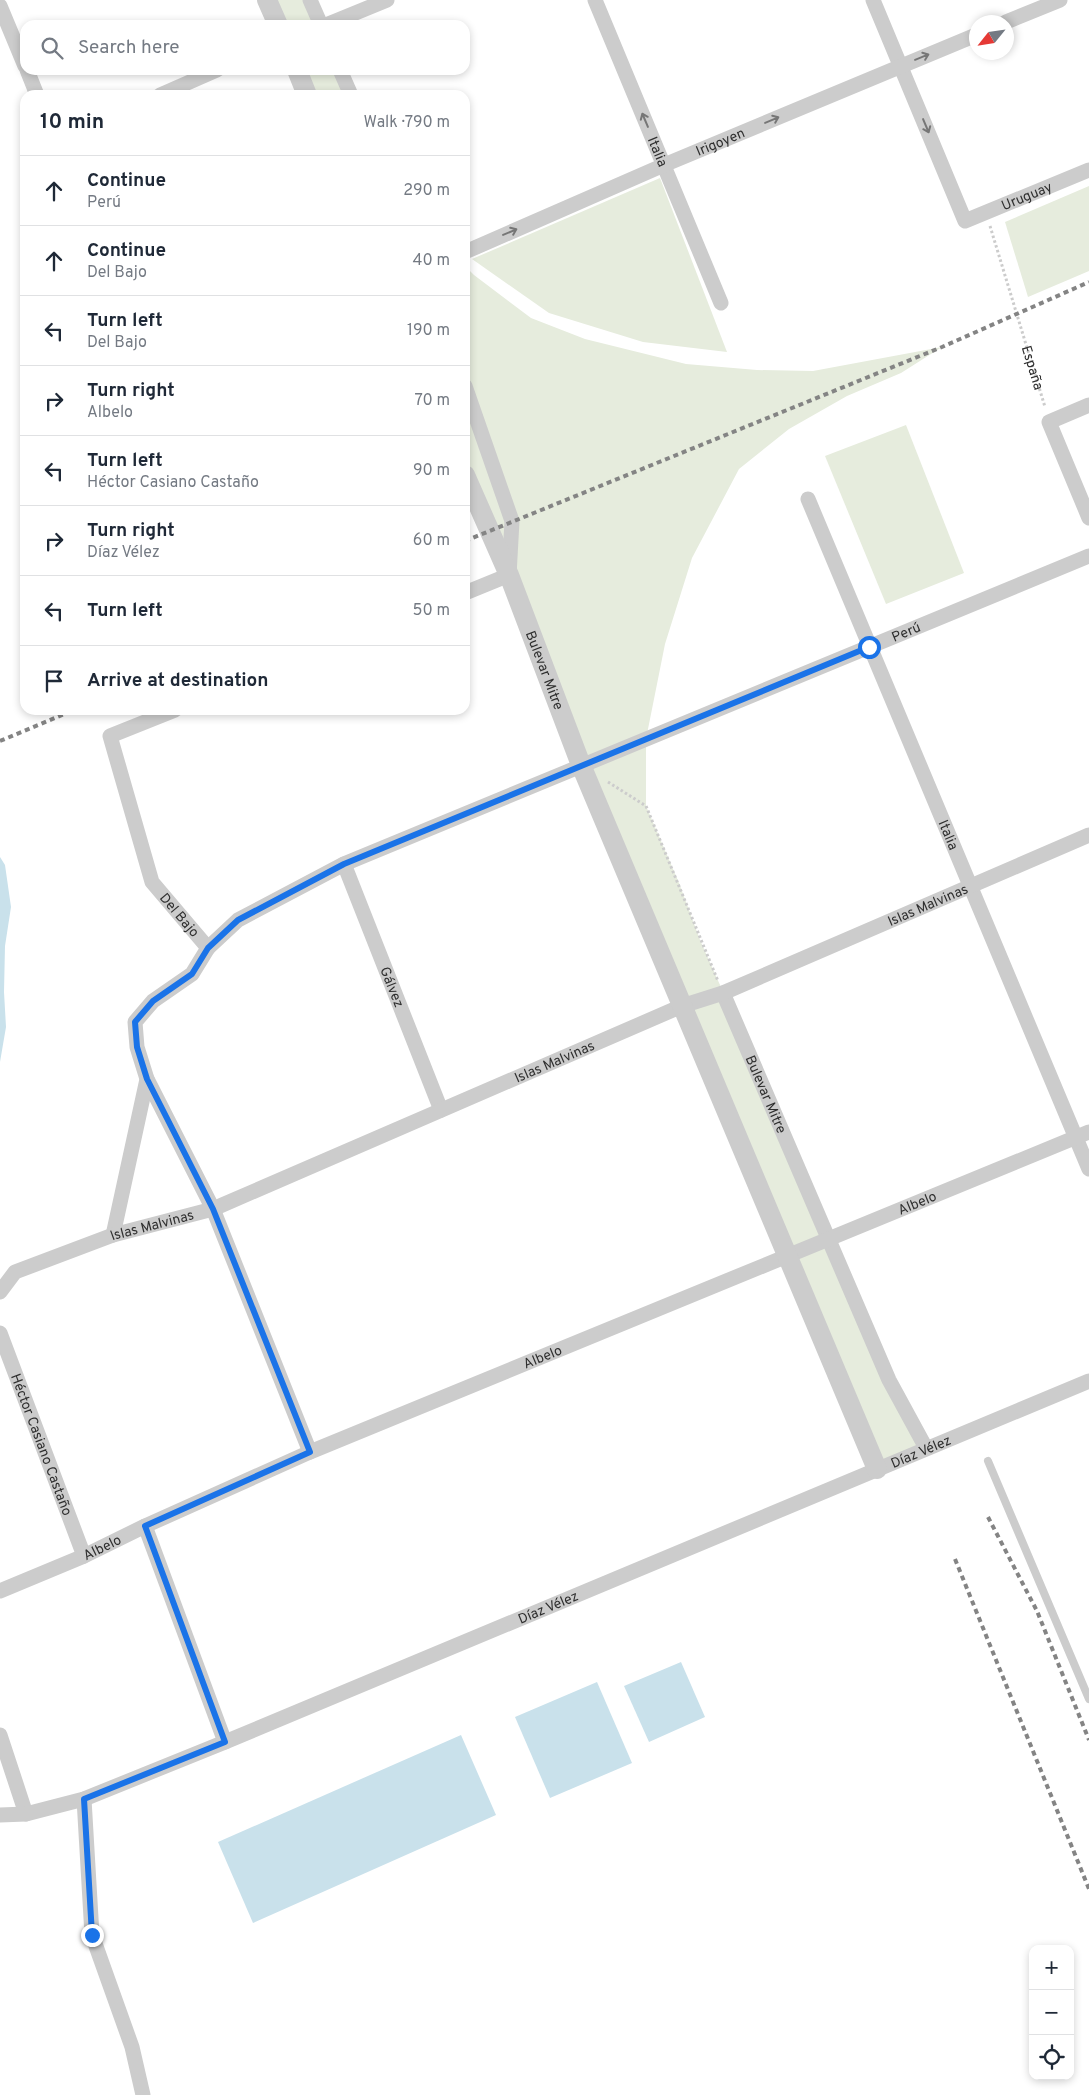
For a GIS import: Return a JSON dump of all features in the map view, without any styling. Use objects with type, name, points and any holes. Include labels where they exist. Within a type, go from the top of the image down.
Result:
[{"type":"street","points":[[267,0],[276,20]]},
{"type":"street","points":[[310,0],[319,20]]},
{"type":"street","points":[[338,20],[387,0]]},
{"type":"street","name":"Italia","points":[[595,0],[721,303]]},
{"type":"street","points":[[873,0],[901,66]]},
{"type":"street","points":[[1014,19],[1060,0]]},
{"type":"street","points":[[0,6],[20,54]]},
{"type":"street","name":"Irigoyen","points":[[470,250],[664,165],[969,37]]},
{"type":"street","name":"Uruguay","points":[[901,66],[965,221],[1089,170]]},
{"type":"street","points":[[29,75],[35,90]]},
{"type":"street","points":[[171,90],[206,75]]},
{"type":"street","points":[[299,75],[305,90]]},
{"type":"street","points":[[342,75],[348,90]]},
{"type":"street","name":"Bulevar Mitre","points":[[470,400],[512,521],[508,575]]},
{"type":"street","points":[[1089,405],[1049,422],[1089,518]]},
{"type":"street","name":"Bulevar Mitre","points":[[470,487],[508,575],[581,765],[877,1469]]},
{"type":"street","name":"Italia","points":[[808,499],[970,885],[1082,1135],[1089,1169]]},
{"type":"street","name":"Perú","points":[[208,948],[238,920],[344,864],[1089,556]]},
{"type":"street","points":[[470,591],[508,575]]},
{"type":"street","name":"Del Bajo","points":[[162,715],[110,736],[152,882],[208,948],[192,974],[153,1001],[135,1022],[137,1047],[147,1079],[213,1209],[310,1452]]},
{"type":"street","name":"Islas Malvinas","points":[[0,1292],[15,1272],[113,1234],[213,1209],[682,1006],[723,993],[1089,835]]},
{"type":"street","name":"Gálvez","points":[[344,864],[441,1110]]},
{"type":"street","name":"Bulevar Mitre","points":[[723,993],[889,1380],[926,1448]]},
{"type":"street","points":[[113,1234],[147,1079]]},
{"type":"street","name":"Albelo","points":[[0,1591],[84,1556],[145,1526],[310,1452],[1082,1135]]},
{"type":"street","name":"Héctor Casiano Castaño","points":[[0,1333],[84,1556]]},
{"type":"street","name":"Díaz Vélez","points":[[0,1815],[26,1814],[84,1799],[225,1742],[1089,1380]]},
{"type":"street","points":[[145,1526],[225,1742]]},
{"type":"street","points":[[0,1735],[26,1814]]},
{"type":"street","points":[[84,1799],[92,1935],[132,2047],[144,2095]]},
{"type":"lane","points":[[988,1461],[1089,1699]]},
{"type":"path","name":"España","points":[[986,212],[1049,422]]},
{"type":"path","points":[[606,781],[646,806],[723,993]]},
{"type":"green space","points":[[267,0],[310,0],[319,20],[276,20]]},
{"type":"green space","points":[[299,75],[342,75],[349,90],[305,90]]},
{"type":"green space","points":[[660,178],[727,352],[643,342],[549,313],[472,259]]},
{"type":"green space","points":[[1089,186],[1089,271],[1028,297],[1005,222]]},
{"type":"green space","points":[[470,271],[531,318],[585,339],[686,364],[757,370],[813,371],[942,347],[901,373],[847,396],[789,429],[739,469],[692,558],[665,644],[646,739],[646,806],[679,883],[700,940],[926,1448],[877,1469],[470,487]]},
{"type":"green space","points":[[906,425],[964,573],[886,604],[825,456]]},
{"type":"water","points":[[0,857],[5,865],[11,907],[5,946],[4,992],[6,1027],[0,1062]]},
{"type":"water","points":[[681,1662],[705,1717],[649,1742],[624,1686]]},
{"type":"water","points":[[597,1682],[632,1763],[550,1798],[515,1717]]},
{"type":"water","points":[[461,1735],[496,1815],[253,1923],[218,1842]]},
{"type":"railway","points":[[470,539],[942,347],[1089,282]]},
{"type":"railway","points":[[0,741],[62,715]]},
{"type":"railway","points":[[988,1517],[1037,1611],[1089,1740]]},
{"type":"railway","points":[[955,1559],[1089,1889]]},
{"type":"route","points":[[92,1935],[84,1799],[225,1742],[145,1526],[310,1452],[213,1209],[147,1079],[137,1047],[135,1022],[153,1001],[192,974],[208,948],[238,920],[344,864],[869,647]]}]
